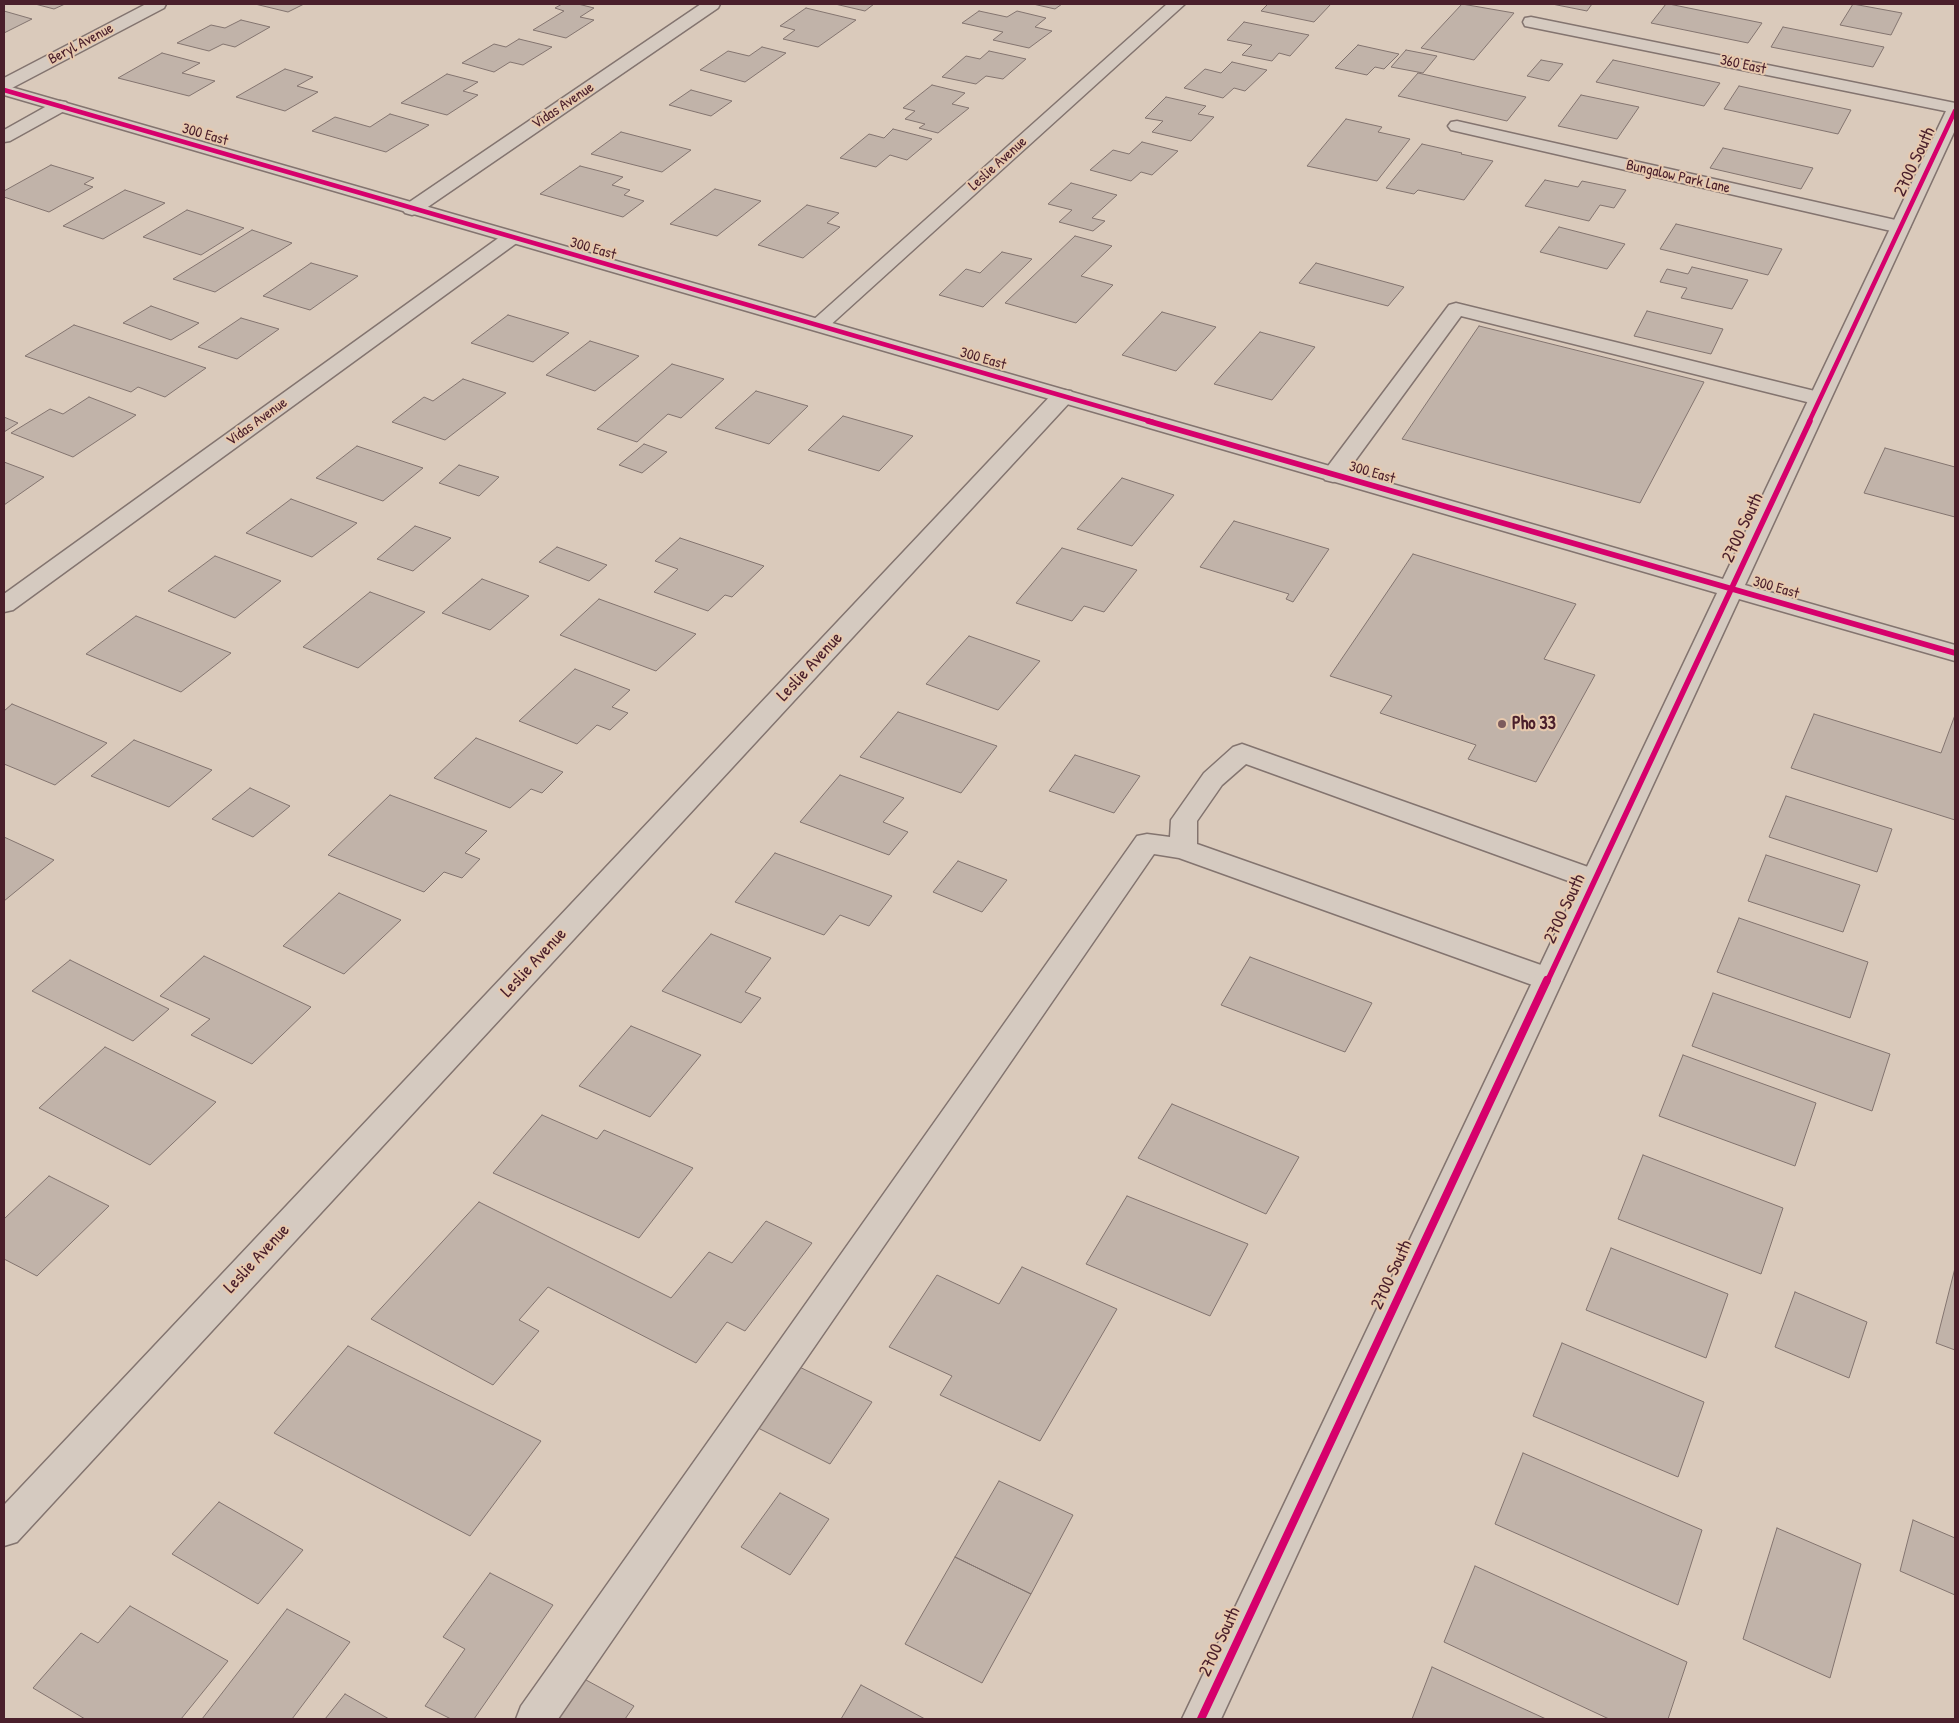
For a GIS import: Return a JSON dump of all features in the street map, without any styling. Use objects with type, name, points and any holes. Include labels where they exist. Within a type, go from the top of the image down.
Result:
[{"type":"street","name":"Beryl Avenue","points":[[4,85],[158,4]]},
{"type":"street","name":"Vidas Avenue","points":[[412,209],[712,4]]},
{"type":"street","name":"Leslie Avenue","points":[[819,325],[1177,4]]},
{"type":"street","name":"360 East","points":[[1531,22],[1954,116]]},
{"type":"street","name":"300 East","points":[[4,90],[510,238],[819,325],[1333,475],[1955,653]]},
{"type":"street","points":[[4,137],[60,106]]},
{"type":"street","name":"2700 South","points":[[1201,1719],[1819,399],[1954,116]]},
{"type":"street","name":"Bungalow Park Lane","points":[[1457,126],[1900,227]]},
{"type":"street","name":"Vidas Avenue","points":[[4,605],[510,238]]},
{"type":"street","points":[[1333,475],[1456,309],[1819,399]]},
{"type":"street","name":"Leslie Avenue","points":[[4,1530],[1063,396]]},
{"type":"street","points":[[1184,849],[1184,820],[1213,779],[1242,753],[1595,880]]},
{"type":"street","points":[[535,1719],[1147,843],[1184,849],[1548,979]]},
{"type":"building","points":[[35,4],[65,4],[54,9]]},
{"type":"building","points":[[255,4],[304,4],[288,12]]},
{"type":"building","points":[[562,4],[578,4],[594,8],[580,17],[594,20],[566,38],[533,30],[564,11],[555,8]]},
{"type":"building","points":[[835,4],[874,4],[865,11]]},
{"type":"building","points":[[1033,4],[1062,4],[1055,9]]},
{"type":"building","points":[[1268,4],[1331,4],[1314,22],[1261,11]]},
{"type":"building","points":[[1462,4],[1514,13],[1474,60],[1421,48]]},
{"type":"building","points":[[1552,4],[1592,4],[1587,11]]},
{"type":"building","points":[[1666,4],[1762,23],[1748,43],[1651,23]]},
{"type":"building","points":[[1853,4],[1902,13],[1891,35],[1840,25]]},
{"type":"building","points":[[806,8],[856,20],[818,47],[783,39],[795,30],[780,26]]},
{"type":"building","points":[[4,11],[32,19],[4,33]]},
{"type":"building","points":[[979,11],[1007,17],[1017,11],[1046,18],[1035,27],[1052,31],[1029,48],[993,40],[1003,32],[962,23]]},
{"type":"building","points":[[241,20],[270,27],[235,47],[223,44],[209,51],[177,43],[211,25],[225,28]]},
{"type":"building","points":[[1244,22],[1309,35],[1290,56],[1279,53],[1272,61],[1242,55],[1252,45],[1227,40]]},
{"type":"building","points":[[1783,27],[1884,47],[1873,67],[1771,47]]},
{"type":"building","points":[[519,39],[552,47],[523,65],[510,62],[494,72],[462,63],[494,44],[506,47]]},
{"type":"building","points":[[1358,45],[1399,54],[1384,69],[1375,67],[1367,75],[1335,68]]},
{"type":"building","points":[[762,47],[786,53],[745,82],[700,70],[728,51],[749,56]]},
{"type":"building","points":[[1406,50],[1437,56],[1423,73],[1391,67]]},
{"type":"building","points":[[989,51],[1026,59],[1003,79],[986,76],[976,84],[942,77],[966,56],[980,59]]},
{"type":"building","points":[[162,53],[200,63],[182,73],[215,81],[189,96],[118,78]]},
{"type":"building","points":[[1541,60],[1563,64],[1549,81],[1527,76]]},
{"type":"building","points":[[1613,60],[1720,83],[1704,106],[1596,82]]},
{"type":"building","points":[[1232,62],[1267,70],[1245,91],[1234,88],[1223,98],[1184,88],[1205,69],[1221,73]]},
{"type":"building","points":[[285,69],[313,77],[297,86],[318,92],[285,111],[236,97]]},
{"type":"building","points":[[1418,73],[1526,97],[1507,121],[1398,96]]},
{"type":"building","points":[[447,74],[478,82],[463,91],[478,95],[447,115],[401,103]]},
{"type":"building","points":[[932,85],[965,93],[952,104],[969,108],[938,133],[919,128],[925,124],[905,119],[915,111],[903,108]]},
{"type":"building","points":[[1739,86],[1851,110],[1838,134],[1724,109]]},
{"type":"building","points":[[691,90],[732,101],[711,116],[669,105]]},
{"type":"building","points":[[1581,95],[1639,107],[1617,139],[1558,126]]},
{"type":"building","points":[[1166,97],[1206,106],[1198,114],[1214,117],[1191,141],[1152,132],[1163,121],[1145,118]]},
{"type":"building","points":[[390,114],[429,125],[386,152],[312,131],[335,117],[370,127]]},
{"type":"building","points":[[1346,119],[1382,127],[1378,132],[1410,139],[1377,181],[1307,166]]},
{"type":"building","points":[[893,129],[932,139],[907,160],[890,155],[876,167],[840,158],[869,134],[884,138]]},
{"type":"building","points":[[621,132],[691,150],[662,172],[591,154]]},
{"type":"building","points":[[1142,142],[1178,151],[1152,175],[1141,172],[1131,181],[1090,170],[1113,150],[1129,154]]},
{"type":"building","points":[[1422,144],[1493,161],[1464,200],[1418,190],[1414,194],[1386,188]]},
{"type":"building","points":[[1723,148],[1813,168],[1801,189],[1710,168]]},
{"type":"building","points":[[51,165],[94,178],[84,184],[93,187],[49,212],[4,197],[4,191]]},
{"type":"building","points":[[580,166],[623,177],[612,185],[630,190],[624,195],[644,201],[623,217],[540,194]]},
{"type":"building","points":[[1545,180],[1578,187],[1582,181],[1626,190],[1614,208],[1600,205],[1589,221],[1525,206]]},
{"type":"building","points":[[1071,183],[1117,195],[1092,218],[1105,221],[1093,231],[1059,222],[1072,210],[1048,204]]},
{"type":"building","points":[[715,189],[761,201],[717,236],[670,224]]},
{"type":"building","points":[[125,190],[165,203],[103,239],[63,226]]},
{"type":"building","points":[[807,205],[839,213],[827,223],[840,227],[803,258],[758,245]]},
{"type":"building","points":[[187,210],[244,228],[201,255],[143,237]]},
{"type":"building","points":[[1676,224],[1782,249],[1768,275],[1660,249]]},
{"type":"building","points":[[1559,227],[1625,244],[1607,269],[1540,252]]},
{"type":"building","points":[[252,230],[292,243],[215,292],[173,279]]},
{"type":"building","points":[[1075,236],[1112,246],[1081,276],[1113,285],[1076,323],[1005,303]]},
{"type":"building","points":[[1002,252],[1032,259],[983,307],[939,295],[966,269],[980,273]]},
{"type":"building","points":[[311,263],[358,276],[310,310],[263,296]]},
{"type":"building","points":[[1316,263],[1404,287],[1388,306],[1299,283]]},
{"type":"building","points":[[1692,267],[1748,280],[1732,309],[1681,298],[1687,288],[1660,282],[1667,269],[1688,274]]},
{"type":"building","points":[[151,306],[199,323],[171,340],[123,323]]},
{"type":"building","points":[[1647,311],[1723,329],[1711,354],[1634,336]]},
{"type":"building","points":[[1162,312],[1216,327],[1176,371],[1122,355]]},
{"type":"building","points":[[508,315],[569,333],[533,362],[471,343]]},
{"type":"building","points":[[241,318],[279,329],[237,359],[198,347]]},
{"type":"building","points":[[74,325],[206,368],[165,397],[138,387],[131,392],[25,356]]},
{"type":"building","points":[[1479,326],[1704,382],[1640,503],[1402,439]]},
{"type":"building","points":[[1260,332],[1315,347],[1272,400],[1214,384]]},
{"type":"building","points":[[590,341],[639,356],[595,391],[546,375]]},
{"type":"building","points":[[672,364],[724,379],[681,418],[668,414],[637,442],[597,429]]},
{"type":"building","points":[[463,379],[506,393],[445,440],[392,422],[424,397],[433,401]]},
{"type":"building","points":[[756,391],[808,406],[769,444],[715,428]]},
{"type":"building","points":[[89,397],[136,415],[73,457],[11,433],[50,409],[63,414]]},
{"type":"building","points":[[843,416],[913,436],[879,471],[808,450]]},
{"type":"building","points":[[4,417],[18,423],[4,432]]},
{"type":"building","points":[[644,444],[667,452],[642,473],[619,465]]},
{"type":"building","points":[[357,446],[423,468],[383,501],[316,478]]},
{"type":"building","points":[[1885,448],[1955,467],[1955,517],[1864,493]]},
{"type":"building","points":[[4,462],[44,477],[4,505]]},
{"type":"building","points":[[459,465],[499,477],[479,496],[439,483]]},
{"type":"building","points":[[1122,478],[1174,495],[1132,546],[1077,529]]},
{"type":"building","points":[[291,499],[357,523],[312,557],[246,533]]},
{"type":"building","points":[[1234,521],[1329,549],[1293,602],[1286,599],[1289,594],[1200,567]]},
{"type":"building","points":[[415,526],[451,538],[413,571],[377,559]]},
{"type":"building","points":[[680,538],[764,566],[732,597],[725,595],[708,611],[654,592],[678,569],[655,561]]},
{"type":"building","points":[[557,547],[607,565],[589,581],[539,562]]},
{"type":"building","points":[[1062,548],[1137,570],[1104,612],[1084,606],[1072,621],[1016,603]]},
{"type":"building","points":[[1413,554],[1576,604],[1544,659],[1595,675],[1536,782],[1468,759],[1476,745],[1380,713],[1392,696],[1330,676]]},
{"type":"building","points":[[215,556],[281,581],[235,618],[168,591]]},
{"type":"building","points":[[482,579],[529,596],[490,630],[442,613]]},
{"type":"building","points":[[370,592],[425,612],[358,668],[303,647]]},
{"type":"building","points":[[599,599],[696,634],[656,671],[560,635]]},
{"type":"building","points":[[136,616],[231,653],[181,692],[86,654]]},
{"type":"building","points":[[969,636],[1040,661],[998,710],[926,684]]},
{"type":"building","points":[[575,669],[630,690],[612,707],[628,713],[610,730],[597,725],[577,744],[519,721]]},
{"type":"building","points":[[12,704],[107,743],[55,785],[4,764],[4,711]]},
{"type":"building","points":[[898,712],[997,746],[961,793],[860,757]]},
{"type":"building","points":[[1814,714],[1941,753],[1955,715],[1955,820],[1791,768]]},
{"type":"building","points":[[476,738],[563,772],[542,793],[531,789],[510,808],[434,778]]},
{"type":"building","points":[[134,740],[212,770],[169,807],[91,776]]},
{"type":"building","points":[[1075,755],[1140,776],[1114,813],[1049,791]]},
{"type":"building","points":[[840,775],[904,798],[883,822],[908,832],[889,855],[800,822]]},
{"type":"building","points":[[250,788],[290,806],[253,837],[212,819]]},
{"type":"building","points":[[390,795],[487,831],[465,853],[480,859],[462,878],[444,872],[424,892],[328,855]]},
{"type":"building","points":[[1786,796],[1892,829],[1877,872],[1769,837]]},
{"type":"building","points":[[4,837],[54,860],[4,901]]},
{"type":"building","points":[[775,853],[892,896],[869,926],[840,915],[824,935],[735,902]]},
{"type":"building","points":[[1766,855],[1860,885],[1843,932],[1748,901]]},
{"type":"building","points":[[958,861],[1007,880],[982,912],[933,892]]},
{"type":"building","points":[[339,893],[401,920],[344,974],[283,946]]},
{"type":"building","points":[[1739,918],[1868,962],[1850,1018],[1717,972]]},
{"type":"building","points":[[711,934],[771,958],[745,992],[761,998],[741,1023],[662,991]]},
{"type":"building","points":[[204,956],[311,1007],[252,1064],[191,1035],[210,1019],[160,996]]},
{"type":"building","points":[[1250,957],[1372,1003],[1345,1052],[1221,1005]]},
{"type":"building","points":[[70,960],[169,1009],[133,1041],[32,991]]},
{"type":"building","points":[[1713,993],[1890,1054],[1872,1111],[1692,1046]]},
{"type":"building","points":[[631,1026],[701,1055],[650,1117],[579,1086]]},
{"type":"building","points":[[105,1047],[216,1102],[150,1165],[39,1108]]},
{"type":"building","points":[[1683,1055],[1816,1103],[1795,1166],[1659,1116]]},
{"type":"building","points":[[1172,1104],[1299,1157],[1266,1214],[1138,1158]]},
{"type":"building","points":[[542,1115],[597,1139],[604,1130],[693,1168],[639,1238],[493,1173]]},
{"type":"building","points":[[1643,1155],[1783,1208],[1761,1274],[1618,1219]]},
{"type":"building","points":[[49,1176],[109,1206],[37,1276],[4,1259],[4,1219]]},
{"type":"building","points":[[1127,1196],[1248,1244],[1210,1316],[1086,1264]]},
{"type":"building","points":[[479,1202],[671,1298],[709,1252],[732,1263],[766,1221],[812,1243],[745,1331],[727,1322],[696,1363],[548,1287],[519,1320],[539,1331],[493,1385],[371,1319]]},
{"type":"building","points":[[1611,1248],[1728,1294],[1706,1358],[1586,1310]]},
{"type":"building","points":[[1022,1267],[1117,1309],[1040,1441],[940,1395],[952,1376],[889,1347],[937,1275],[999,1304]]},
{"type":"building","points":[[1955,1268],[1955,1350],[1936,1343]]},
{"type":"building","points":[[1795,1292],[1867,1322],[1849,1378],[1775,1347]]},
{"type":"building","points":[[1562,1343],[1704,1402],[1678,1477],[1533,1416]]},
{"type":"building","points":[[348,1346],[541,1441],[470,1536],[274,1433]]},
{"type":"building","points":[[787,1361],[872,1402],[830,1464],[744,1421]]},
{"type":"building","points":[[1523,1453],[1702,1530],[1678,1605],[1495,1524]]},
{"type":"building","points":[[999,1481],[1073,1515],[1031,1594],[955,1557]]},
{"type":"building","points":[[780,1493],[829,1519],[790,1575],[741,1547]]},
{"type":"building","points":[[219,1502],[303,1550],[258,1604],[172,1554]]},
{"type":"building","points":[[1913,1520],[1955,1538],[1955,1595],[1900,1571]]},
{"type":"building","points":[[1777,1528],[1861,1564],[1830,1678],[1743,1639]]},
{"type":"building","points":[[955,1557],[1031,1594],[982,1683],[905,1644]]},
{"type":"building","points":[[1475,1566],[1687,1662],[1668,1719],[1609,1719],[1444,1642]]},
{"type":"building","points":[[490,1573],[553,1605],[474,1719],[451,1719],[425,1706],[465,1649],[443,1637]]},
{"type":"building","points":[[130,1606],[228,1661],[181,1719],[85,1719],[33,1688],[81,1633],[98,1643]]},
{"type":"building","points":[[287,1609],[350,1642],[292,1719],[202,1719]]},
{"type":"building","points":[[1432,1667],[1546,1719],[1412,1719]]},
{"type":"building","points":[[575,1674],[634,1706],[625,1719],[544,1719]]},
{"type":"building","points":[[861,1685],[925,1719],[841,1719]]},
{"type":"building","points":[[345,1694],[389,1719],[325,1719]]},
{"type":"cycle path","points":[[4,90],[511,238],[1955,653]]},
{"type":"cycle path","points":[[1201,1719],[1955,111]]},
{"type":"place","name":"Pho 33","points":[[1502,724]]}]
